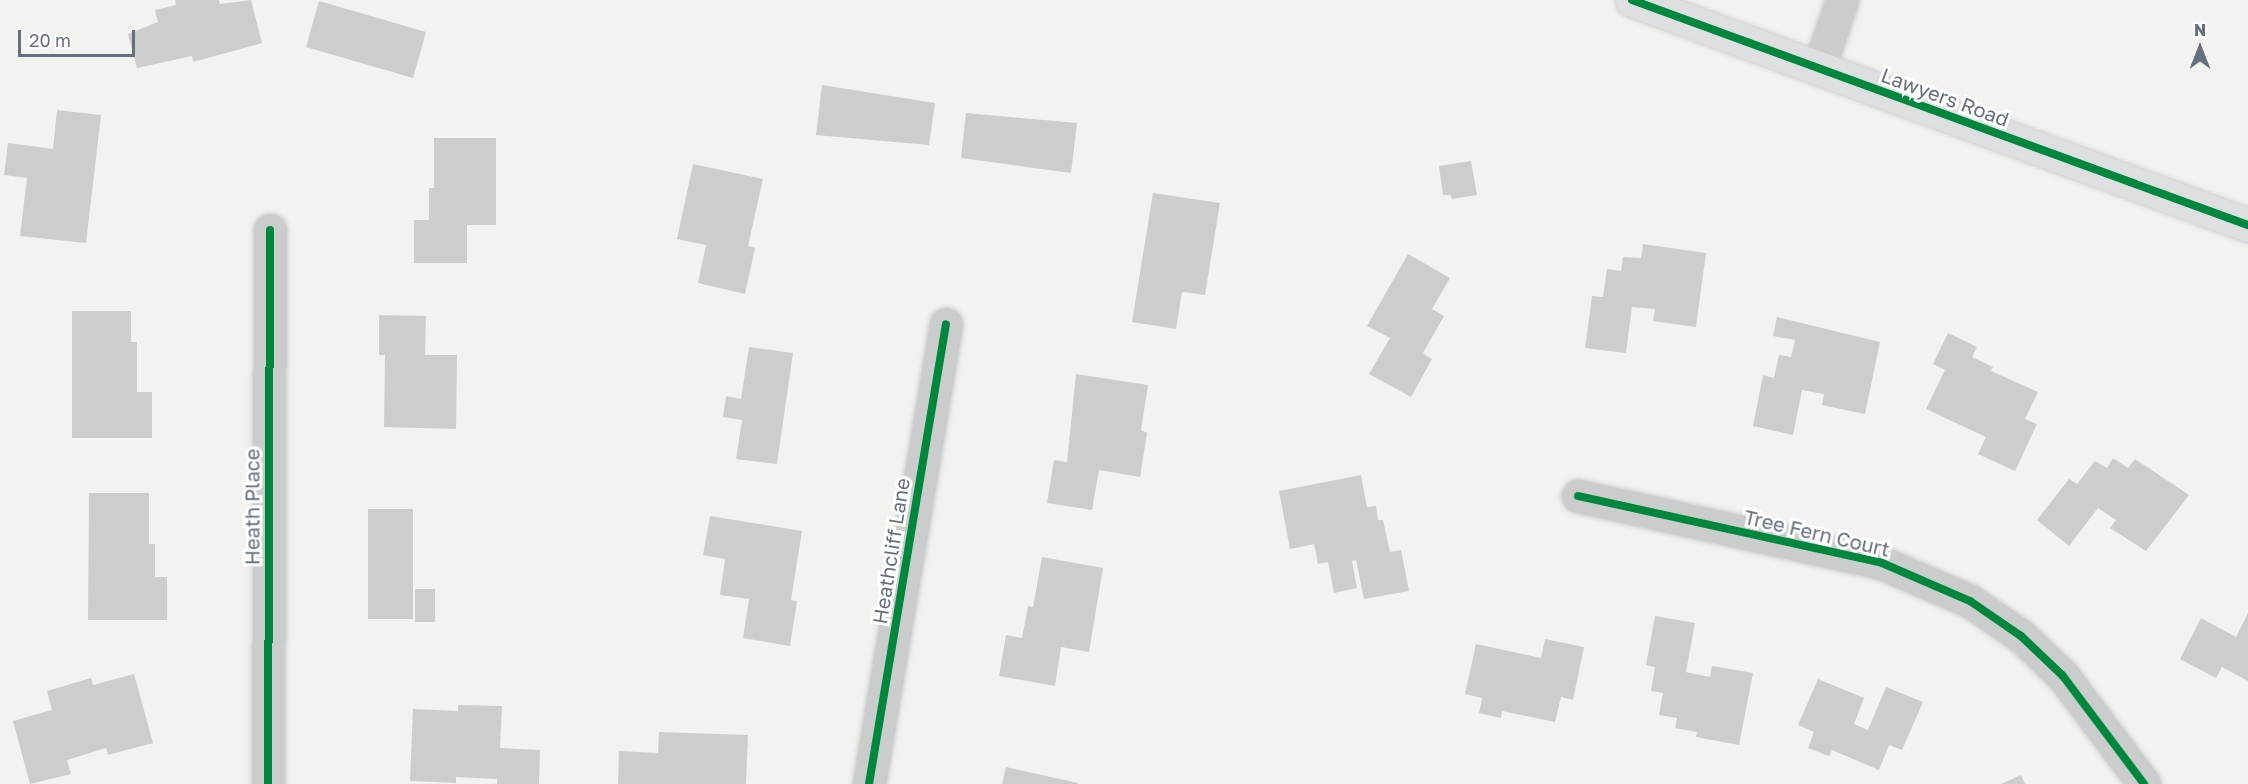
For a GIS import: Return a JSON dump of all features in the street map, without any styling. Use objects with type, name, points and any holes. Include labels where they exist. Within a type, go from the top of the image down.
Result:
[{"type":"main road","name":"Lawyers Road","points":[[1632,0],[2248,225]]},
{"type":"street","points":[[1819,68],[1842,0]]},
{"type":"street","name":"Heath Place","points":[[268,784],[270,230]]},
{"type":"street","name":"Heathcliff Lane","points":[[869,784],[946,324]]},
{"type":"street","name":"Tree Fern Court","points":[[1578,496],[1882,563],[1970,601],[2021,636],[2063,676],[2144,784]]},
{"type":"building","points":[[175,0],[219,0],[220,4],[251,0],[262,43],[193,62],[192,56],[137,68],[128,34],[158,22],[155,10],[176,5]]},
{"type":"building","points":[[319,1],[426,32],[413,78],[306,47]]},
{"type":"building","points":[[822,85],[935,103],[929,145],[816,135]]},
{"type":"building","points":[[57,110],[101,115],[86,243],[20,236],[27,178],[4,175],[8,143],[53,149]]},
{"type":"building","points":[[966,113],[1077,123],[1071,173],[961,158]]},
{"type":"building","points":[[434,138],[496,138],[496,225],[467,225],[467,263],[414,263],[414,220],[429,220],[429,188],[434,188]]},
{"type":"building","points":[[1471,161],[1477,195],[1452,199],[1451,195],[1443,195],[1439,166]]},
{"type":"building","points":[[693,164],[763,179],[748,246],[755,248],[745,294],[698,283],[706,245],[677,239]]},
{"type":"building","points":[[1153,193],[1220,203],[1205,295],[1182,292],[1176,329],[1132,322]]},
{"type":"building","points":[[1643,244],[1706,253],[1696,327],[1653,321],[1655,309],[1632,307],[1626,353],[1585,348],[1592,296],[1603,297],[1607,269],[1621,271],[1623,257],[1641,258]]},
{"type":"building","points":[[1408,254],[1450,278],[1432,309],[1444,316],[1423,353],[1432,359],[1411,397],[1369,374],[1390,338],[1367,326]]},
{"type":"building","points":[[72,311],[131,311],[131,342],[137,342],[137,392],[152,392],[152,438],[72,438]]},
{"type":"building","points":[[379,315],[426,316],[425,355],[457,355],[456,429],[384,427],[385,355],[379,355]]},
{"type":"building","points":[[1777,317],[1880,342],[1865,414],[1822,405],[1824,394],[1802,390],[1793,435],[1753,426],[1763,375],[1774,378],[1779,355],[1791,357],[1795,340],[1773,336]]},
{"type":"building","points":[[1948,333],[1977,347],[1972,357],[1993,367],[1991,371],[2038,392],[2025,419],[2037,424],[2015,471],[1978,454],[1986,437],[1926,409],[1945,370],[1933,364]]},
{"type":"building","points":[[749,347],[793,353],[777,464],[736,459],[742,420],[723,417],[726,396],[741,399]]},
{"type":"building","points":[[1076,374],[1148,385],[1141,430],[1147,433],[1140,477],[1099,470],[1092,510],[1047,503],[1054,460],[1067,462]]},
{"type":"building","points":[[2113,458],[2128,468],[2135,459],[2189,495],[2146,551],[2110,528],[2116,520],[2098,508],[2069,546],[2037,520],[2069,479],[2077,484],[2095,461],[2107,468]]},
{"type":"building","points":[[1361,475],[1367,507],[1376,506],[1378,520],[1383,520],[1390,552],[1401,550],[1409,591],[1364,599],[1356,560],[1352,561],[1357,588],[1334,593],[1328,562],[1318,564],[1314,544],[1290,549],[1279,491]]},
{"type":"building","points":[[89,493],[149,493],[149,544],[155,544],[155,577],[167,577],[167,620],[88,620]]},
{"type":"building","points":[[368,509],[413,509],[413,619],[368,619]]},
{"type":"building","points":[[710,516],[802,531],[791,600],[797,601],[790,646],[743,638],[749,599],[720,595],[725,559],[703,555]]},
{"type":"building","points":[[1042,557],[1103,568],[1089,652],[1061,647],[1055,686],[999,676],[1006,635],[1022,638],[1028,606],[1033,607]]},
{"type":"building","points":[[415,589],[435,589],[435,622],[415,622]]},
{"type":"building","points":[[2248,613],[2248,681],[2222,667],[2216,678],[2180,659],[2201,618],[2236,637]]},
{"type":"building","points":[[1655,616],[1695,623],[1686,672],[1710,677],[1712,666],[1753,673],[1739,745],[1696,737],[1697,732],[1675,728],[1677,718],[1659,715],[1663,693],[1651,691],[1655,667],[1646,665]]},
{"type":"building","points":[[1545,639],[1584,647],[1573,700],[1561,697],[1555,722],[1502,711],[1501,718],[1479,713],[1482,698],[1465,694],[1476,644],[1541,658]]},
{"type":"building","points":[[134,674],[153,743],[108,755],[106,748],[67,760],[71,774],[30,784],[13,721],[52,710],[47,691],[91,678],[93,685]]},
{"type":"building","points":[[1818,679],[1864,698],[1854,724],[1868,730],[1886,687],[1923,702],[1902,750],[1889,745],[1879,770],[1832,750],[1829,756],[1808,748],[1814,732],[1798,725]]},
{"type":"building","points":[[458,705],[502,706],[500,748],[540,750],[539,784],[497,784],[497,779],[456,777],[456,783],[410,781],[413,709],[458,711]]},
{"type":"building","points":[[659,732],[748,735],[746,784],[618,784],[619,751],[658,753]]},
{"type":"building","points":[[1006,767],[1078,783],[1078,784],[1002,784]]},
{"type":"building","points":[[2021,775],[2025,784],[2001,784]]},
{"type":"cycle path","points":[[1632,0],[2248,225]]},
{"type":"cycle path","points":[[268,784],[270,230]]},
{"type":"cycle path","points":[[869,784],[946,324]]},
{"type":"cycle path","points":[[1578,496],[1882,563],[1970,601],[2021,636],[2063,676],[2144,784]]}]
